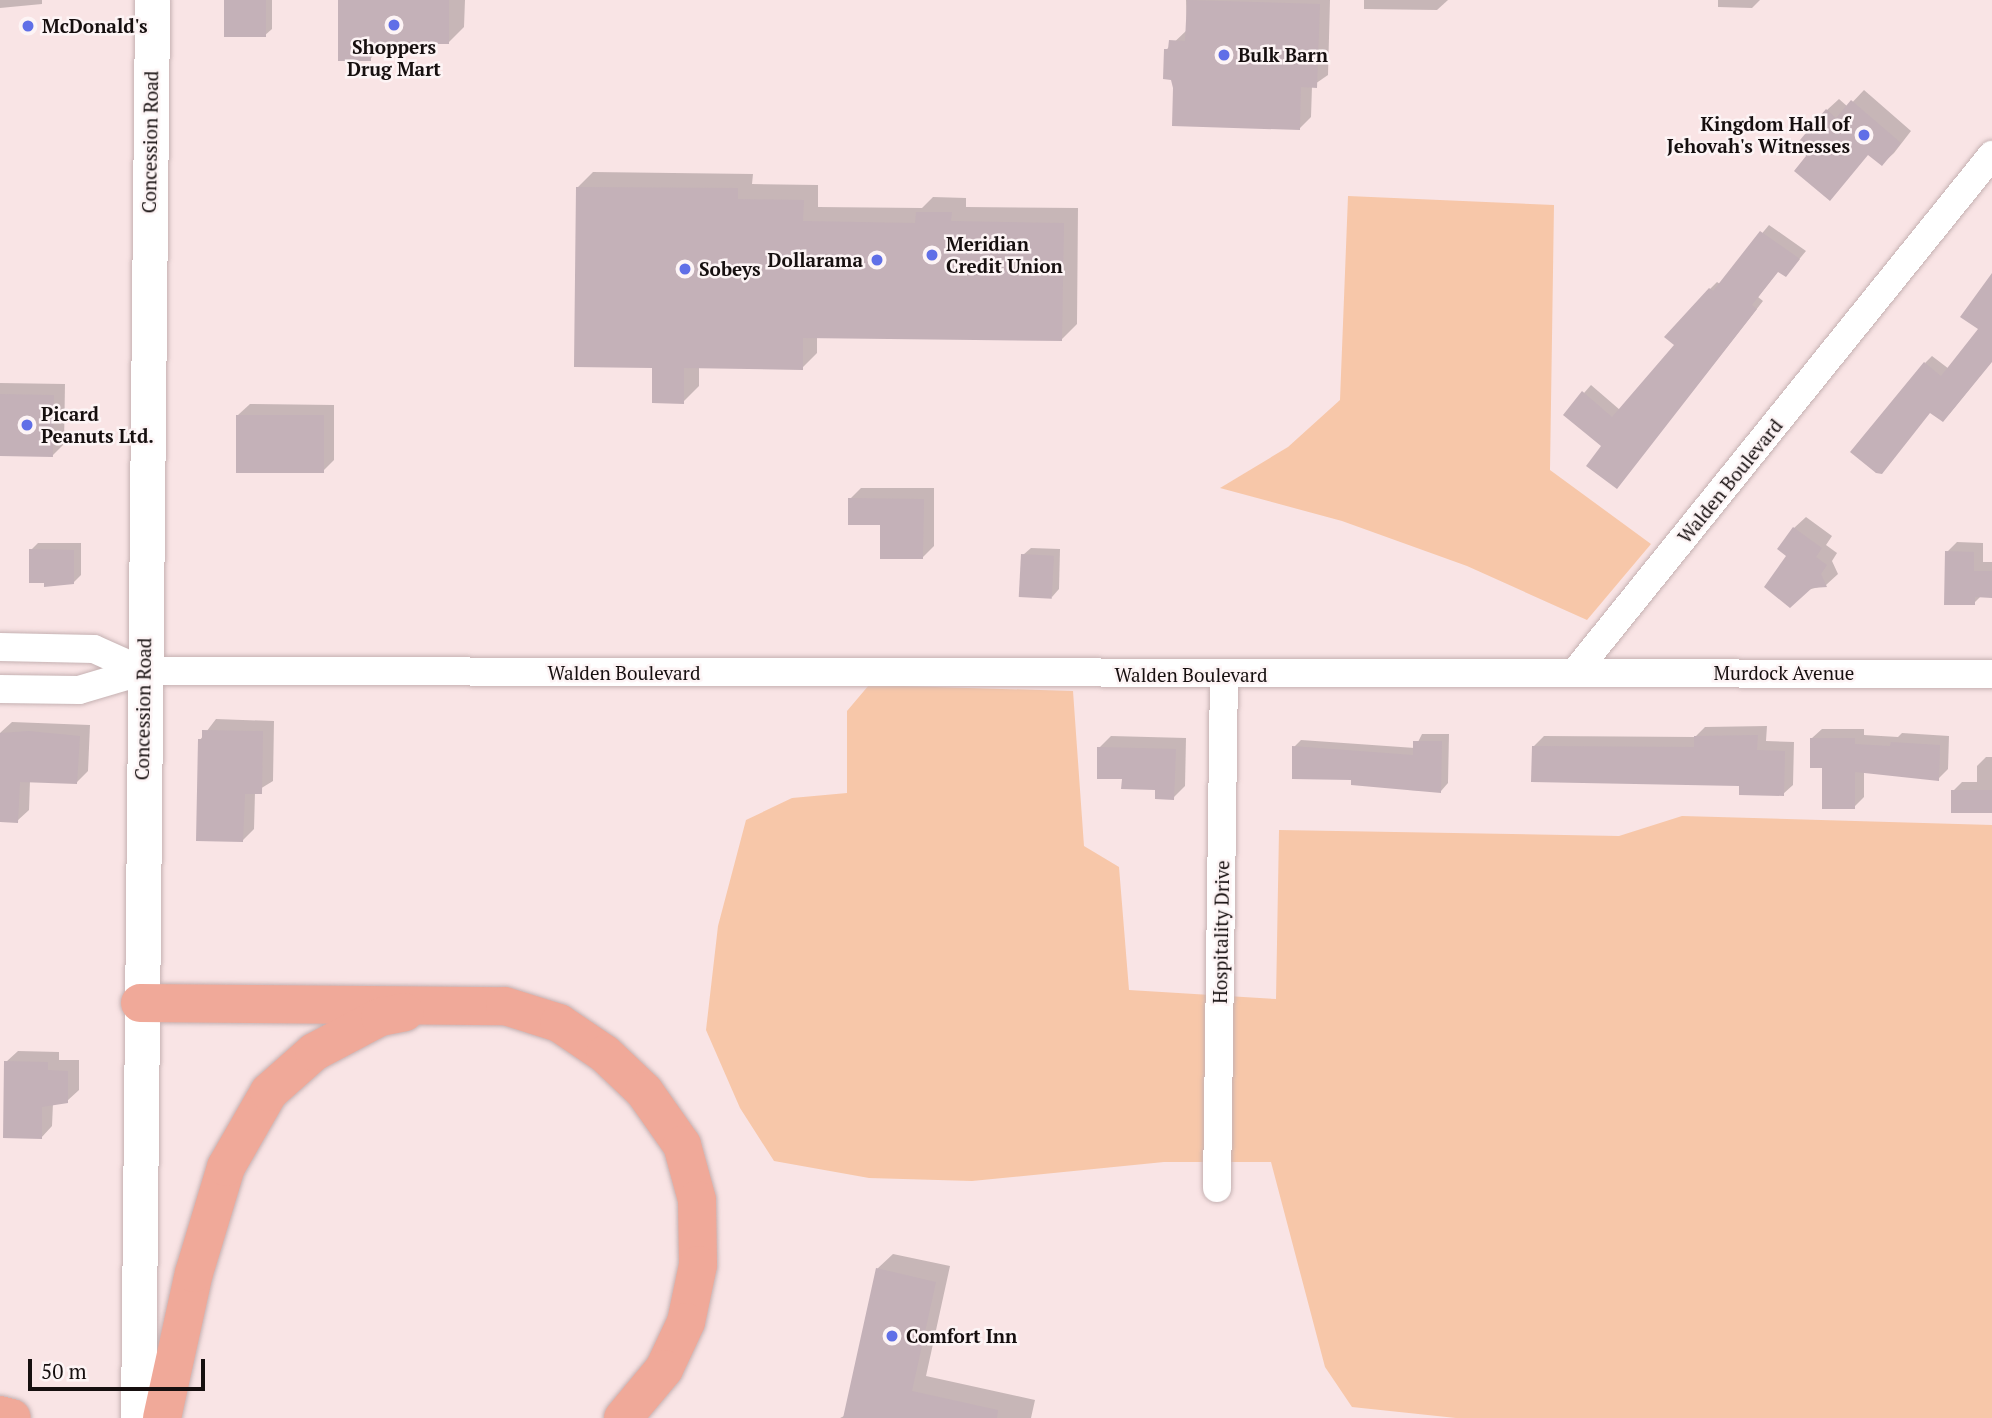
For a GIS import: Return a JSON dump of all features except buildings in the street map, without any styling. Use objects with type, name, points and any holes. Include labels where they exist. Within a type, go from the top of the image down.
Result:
[{"type":"highway","points":[[141,1003],[444,1003],[505,1006],[559,1023],[605,1054],[644,1091],[682,1144],[697,1213],[698,1265],[686,1322],[664,1369],[623,1418]]},
{"type":"highway","points":[[162,1418],[194,1273],[226,1167],[269,1092],[314,1052],[380,1017],[444,1003]]},
{"type":"highway","points":[[0,1415],[12,1418]]},
{"type":"street","name":"Concession Road","points":[[138,1418],[143,671],[152,0]]},
{"type":"street","name":"Walden Boulevard","points":[[0,689],[79,691],[143,671],[1224,676],[1576,671],[1992,155]]},
{"type":"street","name":"Walden Boulevard","points":[[0,647],[93,649],[143,671]]},
{"type":"street","name":"Murdock Avenue","points":[[1576,671],[1992,674]]},
{"type":"street","name":"Hospitality Drive","points":[[1217,1188],[1224,676]]},
{"type":"shaded area","points":[[1348,196],[1554,205],[1550,470],[1651,544],[1587,620],[1467,566],[1342,521],[1220,488],[1288,447],[1340,400]]},
{"type":"shaded area","points":[[869,685],[1073,691],[1084,846],[1119,867],[1129,990],[1276,999],[1279,830],[1619,836],[1682,816],[1992,825],[1992,1418],[1456,1418],[1352,1407],[1325,1367],[1271,1162],[1164,1162],[972,1181],[869,1178],[774,1161],[740,1108],[706,1030],[718,926],[746,820],[792,798],[847,793],[847,711]]},
{"type":"place","name":"Shoppers Drug Mart","points":[[394,25]]},
{"type":"place","name":"McDonald's","points":[[28,26]]},
{"type":"place","name":"Bulk Barn","points":[[1224,55]]},
{"type":"place","name":"Kingdom Hall of Jehovah's Witnesses","points":[[1864,135]]},
{"type":"place","name":"Meridian Credit Union","points":[[932,255]]},
{"type":"place","name":"Dollarama","points":[[877,260]]},
{"type":"place","name":"Sobeys","points":[[685,269]]},
{"type":"place","name":"Picard Peanuts Ltd.","points":[[27,425]]},
{"type":"place","name":"Comfort Inn","points":[[892,1336]]}]
